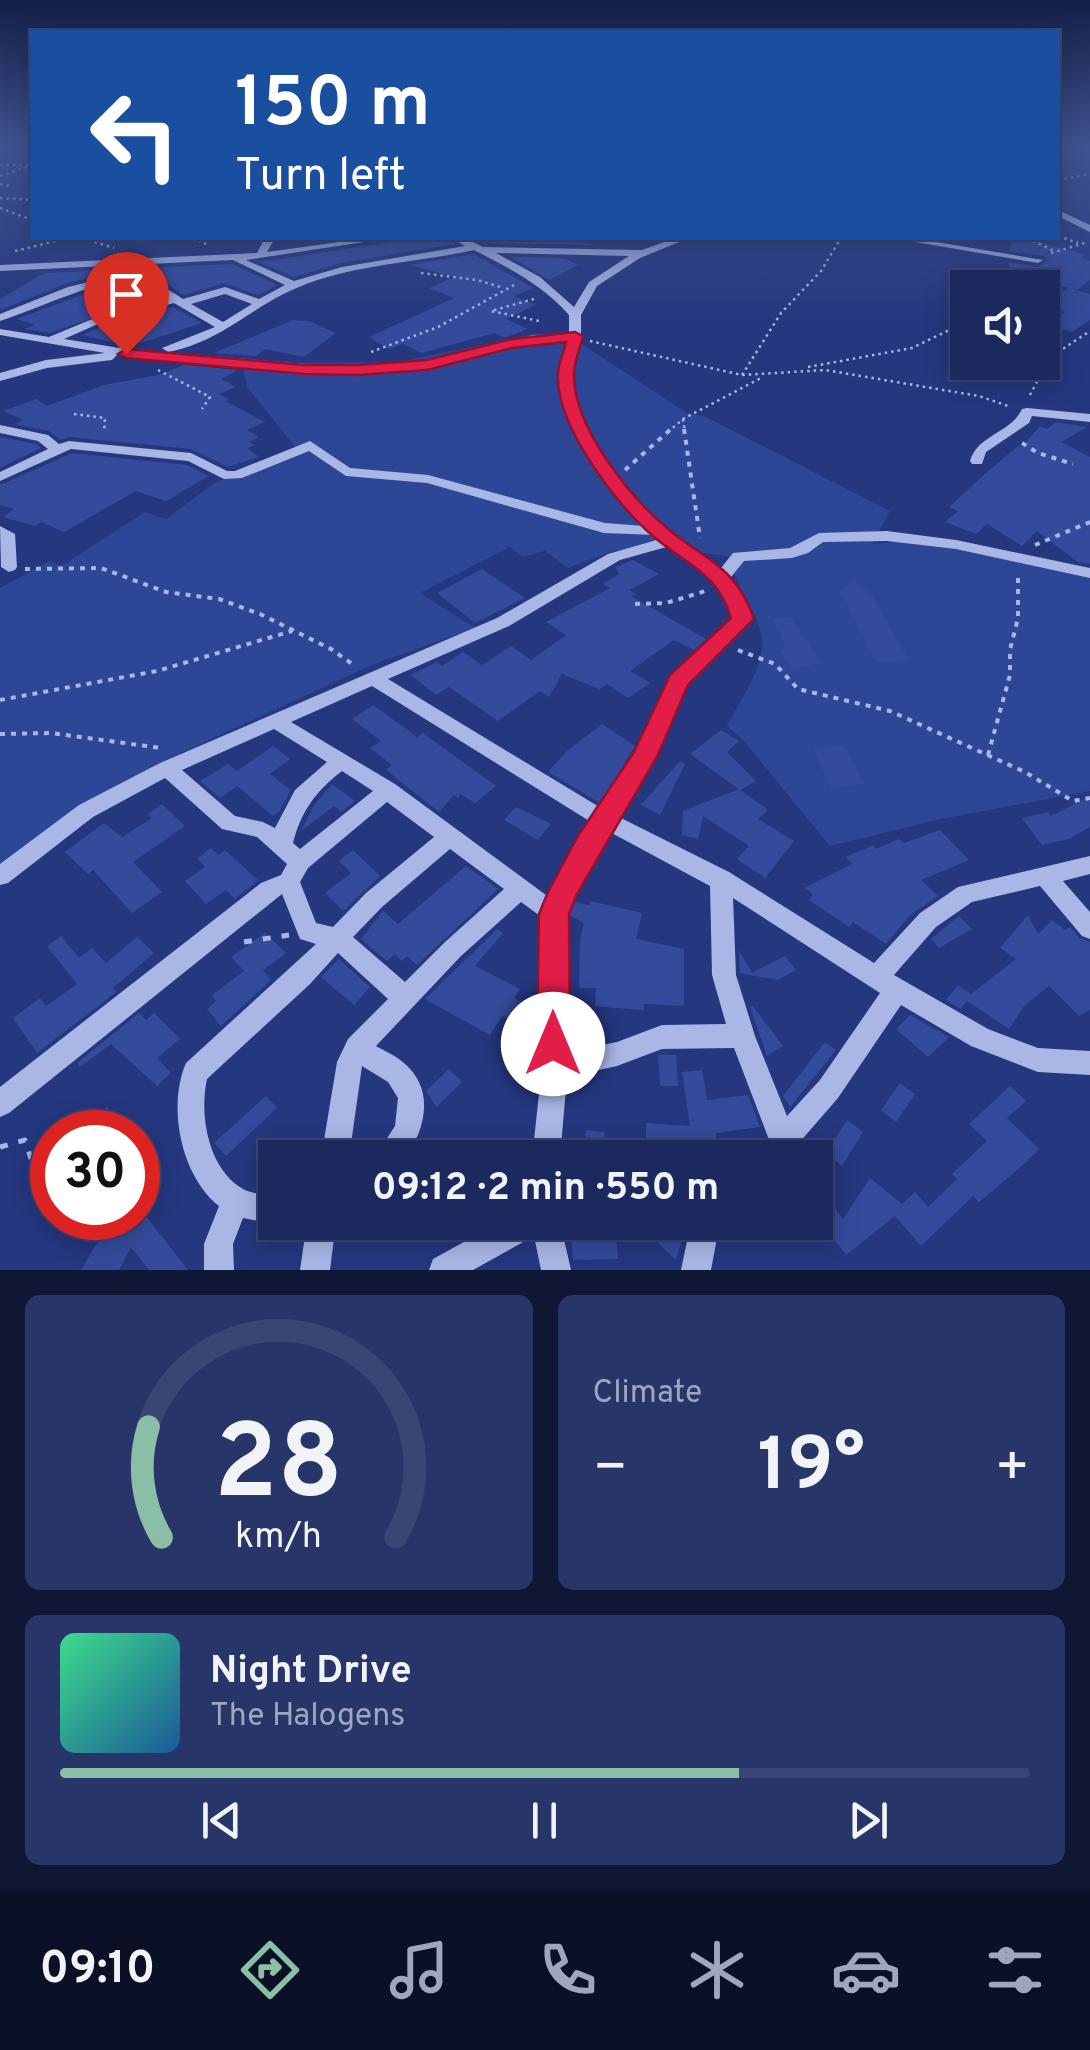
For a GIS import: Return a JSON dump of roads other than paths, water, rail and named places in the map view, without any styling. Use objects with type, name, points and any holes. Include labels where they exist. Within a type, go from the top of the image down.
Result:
[{"type":"street","points":[[1060,214],[1090,229]]},
{"type":"street","points":[[263,256],[269,240]]},
{"type":"street","points":[[0,268],[263,256],[371,240]]},
{"type":"street","points":[[461,240],[534,276],[558,293],[575,315]]},
{"type":"street","points":[[548,1140],[555,1067],[554,914],[571,874],[646,755],[678,681],[743,619],[726,582],[702,560],[665,536],[612,483],[594,457],[570,402],[566,373],[575,336],[575,315],[593,284],[642,253],[678,240]]},
{"type":"street","points":[[910,240],[1038,260]]},
{"type":"street","points":[[969,240],[982,244],[993,254]]},
{"type":"street","points":[[0,377],[46,364],[192,344],[225,328],[257,302],[293,285],[360,265],[404,263],[478,249],[642,253]]},
{"type":"street","points":[[281,254],[322,263],[335,271]]},
{"type":"street","points":[[232,258],[293,285]]},
{"type":"street","points":[[157,261],[144,278],[225,328]]},
{"type":"street","points":[[0,318],[40,300],[123,274],[149,272]]},
{"type":"street","points":[[48,341],[94,322],[224,290],[257,302]]},
{"type":"street","points":[[0,332],[126,354],[351,370],[440,363],[554,336],[575,336]]},
{"type":"street","points":[[977,461],[980,450],[1024,420],[1027,412],[1090,418]]},
{"type":"street","points":[[0,429],[43,438],[56,450]]},
{"type":"street","points":[[0,476],[69,445],[191,456],[224,474],[237,475],[310,446],[346,472],[428,479],[622,532],[665,536]]},
{"type":"street","points":[[0,531],[7,534],[9,567]]},
{"type":"street","points":[[0,876],[86,811],[167,768],[503,622],[614,557],[665,536]]},
{"type":"street","points":[[726,582],[739,556],[798,553],[819,538],[834,536],[886,537],[1009,554],[1090,574]]},
{"type":"street","points":[[371,677],[604,818],[721,879],[886,984],[1010,1051],[1038,1060],[1090,1063]]},
{"type":"street","points":[[275,721],[388,790],[554,914]]},
{"type":"street","points":[[342,762],[298,798],[286,821],[282,843],[294,872],[308,932],[338,938],[404,998]]},
{"type":"street","points":[[167,768],[229,823],[263,830],[282,843]]},
{"type":"street","points":[[0,1104],[294,872],[388,790]]},
{"type":"street","points":[[258,1207],[236,1202],[205,1164],[197,1140],[191,1083],[195,1072],[374,900],[452,836]]},
{"type":"street","points":[[793,1140],[829,1089],[886,984],[942,908],[966,894],[1090,865]]},
{"type":"street","points":[[1047,878],[1090,929]]},
{"type":"street","points":[[721,879],[724,976],[742,1036],[783,1140]]},
{"type":"street","points":[[338,1140],[350,1062],[357,1048],[521,888]]},
{"type":"street","points":[[555,1067],[617,1054],[662,1037],[742,1036]]},
{"type":"street","points":[[357,1048],[397,1073],[412,1094],[408,1131],[401,1140]]},
{"type":"street","points":[[219,1270],[215,1258],[218,1246],[236,1202]]},
{"type":"street","points":[[315,1270],[319,1240]]},
{"type":"street","points":[[444,1270],[498,1240]]},
{"type":"street","points":[[549,1240],[556,1270]]},
{"type":"street","points":[[696,1270],[702,1240]]}]
